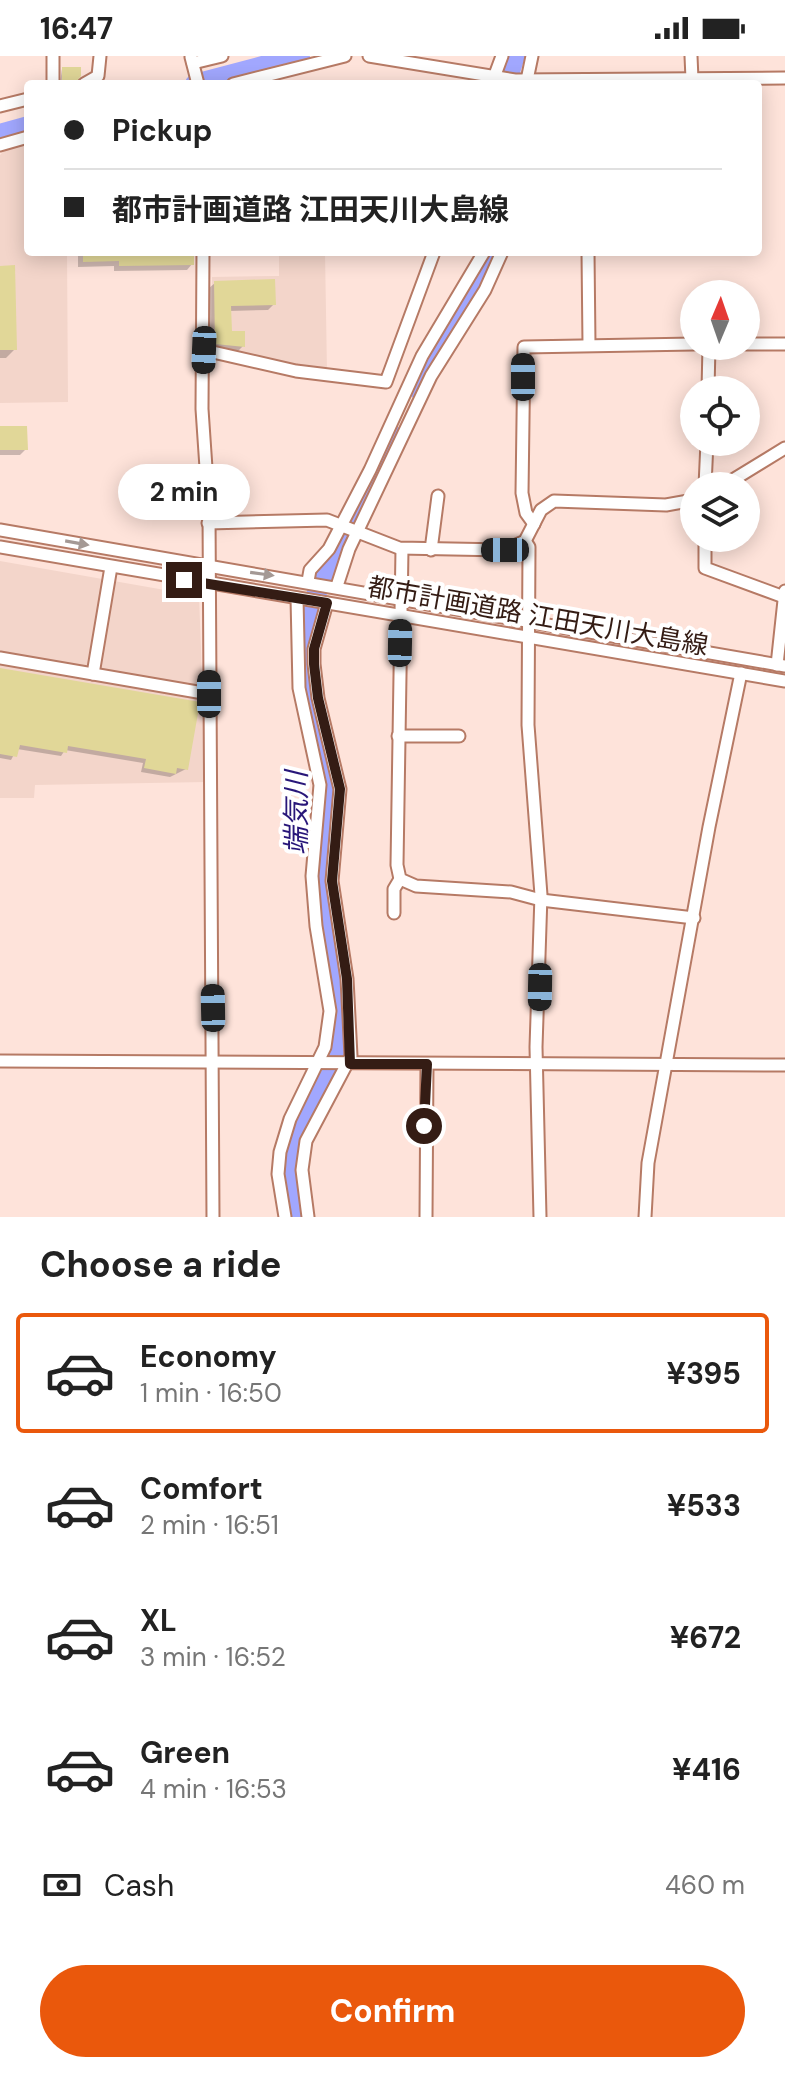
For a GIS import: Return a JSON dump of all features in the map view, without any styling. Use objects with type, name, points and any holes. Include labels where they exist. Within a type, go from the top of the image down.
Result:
[{"type":"street","points":[[53,56],[53,80]]},
{"type":"street","points":[[91,80],[98,76],[100,56]]},
{"type":"street","points":[[197,80],[192,60],[222,56]]},
{"type":"street","points":[[369,56],[490,80]]},
{"type":"street","points":[[495,80],[502,56]]},
{"type":"street","points":[[520,80],[532,56]]},
{"type":"street","points":[[691,56],[692,79]]},
{"type":"street","points":[[248,80],[336,57]]},
{"type":"street","points":[[657,80],[785,78]]},
{"type":"street","points":[[0,106],[24,100]]},
{"type":"street","points":[[0,145],[24,138]]},
{"type":"street","points":[[203,256],[202,409],[209,566],[213,1217]]},
{"type":"street","points":[[204,350],[296,371],[386,382],[433,256]]},
{"type":"street","points":[[311,581],[310,570],[329,549],[343,523],[416,367],[482,256]]},
{"type":"street","points":[[335,585],[431,376],[485,290],[500,256]]},
{"type":"street","points":[[588,256],[589,344]]},
{"type":"street","points":[[534,524],[526,513],[522,493],[523,350],[526,346],[680,344]]},
{"type":"street","points":[[760,344],[785,344]]},
{"type":"street","points":[[746,472],[785,448]]},
{"type":"street","points":[[431,550],[438,496]]},
{"type":"street","points":[[208,523],[313,519],[343,523],[402,549],[505,550],[525,541],[541,510],[554,501],[666,505],[680,502]]},
{"type":"street","name":"都市計画道路 江田天川大島線","points":[[0,530],[335,585],[781,665]]},
{"type":"street","points":[[525,541],[529,547],[528,725],[541,900],[537,1065],[540,1217]]},
{"type":"street","name":"都市計画道路 江田天川大島線","points":[[0,547],[208,585],[785,681]]},
{"type":"street","points":[[394,913],[394,889],[400,879],[397,865],[402,549]]},
{"type":"street","points":[[705,552],[705,568],[784,594],[781,665]]},
{"type":"street","points":[[93,674],[111,567]]},
{"type":"street","points":[[285,1217],[278,1174],[280,1152],[293,1110],[319,1063],[327,1040],[330,1011],[316,926],[312,876],[320,785],[299,688],[303,599]]},
{"type":"street","points":[[308,1217],[302,1178],[306,1141],[320,1110],[348,1064],[347,979],[332,881],[340,789],[318,698],[314,664],[314,649],[326,603]]},
{"type":"street","points":[[0,658],[209,694]]},
{"type":"street","points":[[645,1217],[646,1171],[741,673]]},
{"type":"street","points":[[398,736],[459,736]]},
{"type":"street","points":[[400,879],[416,886],[511,892],[541,900],[694,918]]},
{"type":"street","points":[[0,1061],[785,1065]]},
{"type":"street","points":[[426,1217],[427,1064]]},
{"type":"shaded area","points":[[24,144],[24,256],[67,256],[68,402],[0,403],[0,155],[7,148]]},
{"type":"shaded area","points":[[279,256],[325,256],[327,372],[211,347],[212,277],[279,276]]},
{"type":"shaded area","points":[[0,561],[199,596],[206,782],[35,785],[34,798],[0,798]]},
{"type":"building","points":[[62,67],[81,67],[78,80],[62,80]]},
{"type":"building","points":[[83,256],[194,256],[194,265],[119,266],[119,261],[83,262]]},
{"type":"building","points":[[15,265],[17,350],[0,350],[0,266]]},
{"type":"building","points":[[275,279],[276,305],[231,306],[232,331],[245,331],[245,347],[215,344],[214,281]]},
{"type":"building","points":[[0,426],[27,426],[28,450],[0,450]]},
{"type":"building","points":[[0,668],[200,702],[188,770],[177,768],[176,774],[144,768],[146,759],[68,746],[67,753],[20,745],[17,757],[0,754]]},
{"type":"waterway","points":[[210,80],[300,56]]},
{"type":"waterway","name":"端気川","points":[[507,80],[515,56]]},
{"type":"waterway","points":[[0,134],[24,127]]},
{"type":"waterway","name":"端気川","points":[[419,390],[490,256]]},
{"type":"waterway","name":"端気川","points":[[295,1217],[293,1153],[311,1107],[332,1073],[341,1042],[338,977],[322,891],[330,782],[305,684],[305,633],[320,582],[396,437]]},
{"type":"route","points":[[184,580],[327,603],[314,649],[314,664],[318,698],[340,789],[332,881],[347,979],[350,1064],[427,1064],[424,1126]]}]
